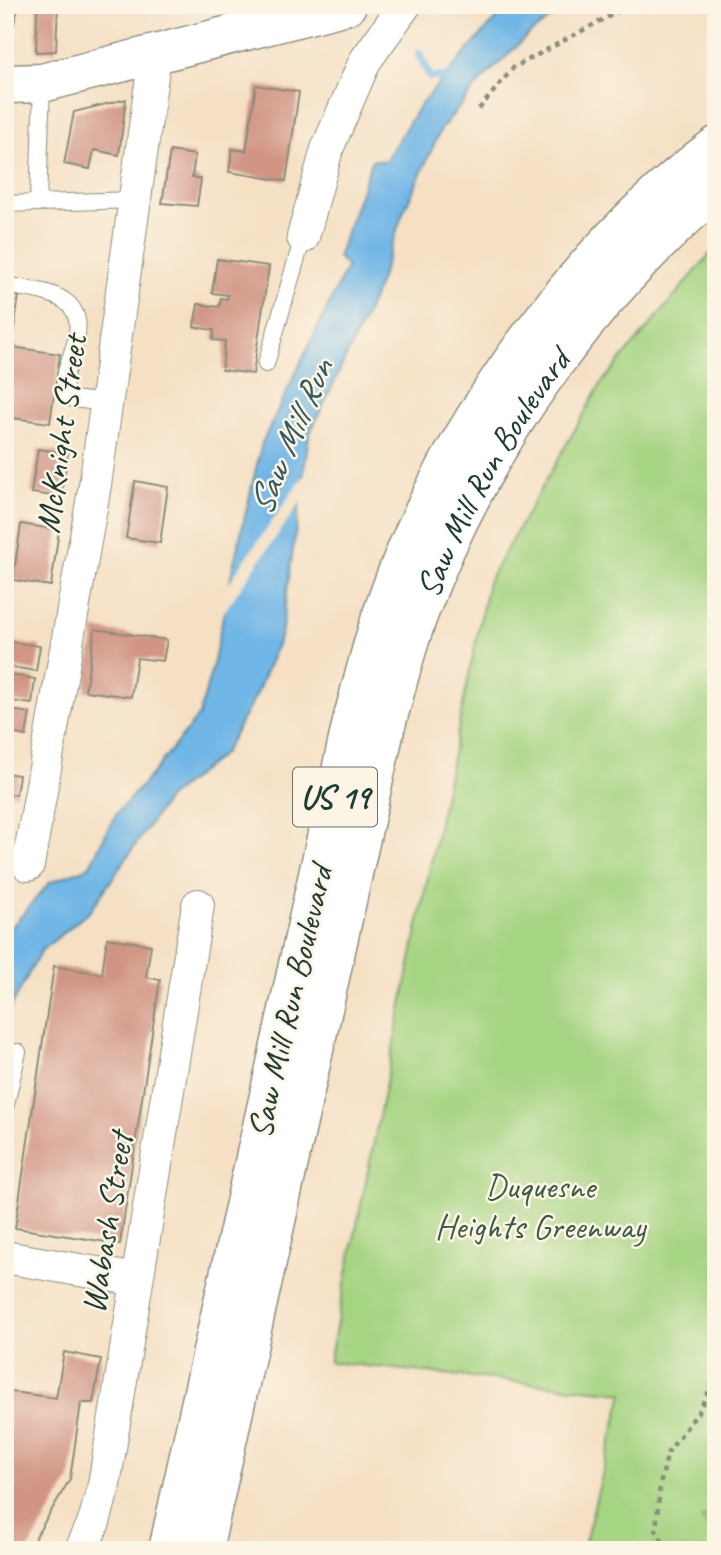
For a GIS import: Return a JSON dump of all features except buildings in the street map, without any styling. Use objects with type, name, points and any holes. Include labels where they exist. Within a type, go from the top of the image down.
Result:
[{"type":"main road","points":[[24,83],[155,55],[347,5]]},
{"type":"main road","name":"Saw Mill Run Boulevard","points":[[168,1550],[350,731],[387,600],[434,490],[467,430],[500,379],[576,280],[618,234],[716,146]]},
{"type":"main road","name":"Saw Mill Run Boulevard","points":[[203,1550],[386,725],[419,611],[465,505],[496,448],[528,398],[602,302],[643,257],[716,190]]},
{"type":"street","points":[[303,237],[327,149],[365,61],[405,5]]},
{"type":"street","name":"McKnight Street","points":[[28,865],[92,498],[155,55]]},
{"type":"street","name":"Wabash Street","points":[[81,1550],[94,1522],[104,1485],[198,905]]},
{"type":"street","points":[[5,1257],[137,1280]]},
{"type":"lane","points":[[24,83],[38,203]]},
{"type":"lane","points":[[5,204],[134,201]]},
{"type":"lane","points":[[266,364],[303,237]]},
{"type":"lane","points":[[5,285],[54,293],[73,309],[79,329],[63,380],[65,394],[73,398],[106,403]]},
{"type":"lane","points":[[5,1108],[18,1052]]},
{"type":"path","points":[[479,109],[513,68],[630,5]]},
{"type":"path","points":[[667,1550],[656,1530],[660,1485],[668,1452],[699,1411],[716,1377]]},
{"type":"green space","name":"Duquesne Heights Greenway","points":[[716,247],[716,1515],[702,1518],[716,1536],[716,1550],[583,1550],[623,1393],[329,1362],[488,582],[602,382]]},
{"type":"water","name":"Saw Mill Run","points":[[511,5],[569,5],[528,35],[479,83],[441,129],[402,215],[379,284],[309,435],[281,635],[257,693],[224,753],[167,799],[90,911],[41,951],[5,1018],[5,935],[50,882],[89,867],[116,814],[199,715],[214,661],[262,443],[347,267],[338,257],[372,160],[385,161],[420,105],[498,16]]},
{"type":"pier","points":[[308,470],[304,497],[219,619],[225,588]]},
{"type":"waterway","points":[[419,54],[430,77],[453,77]]}]
